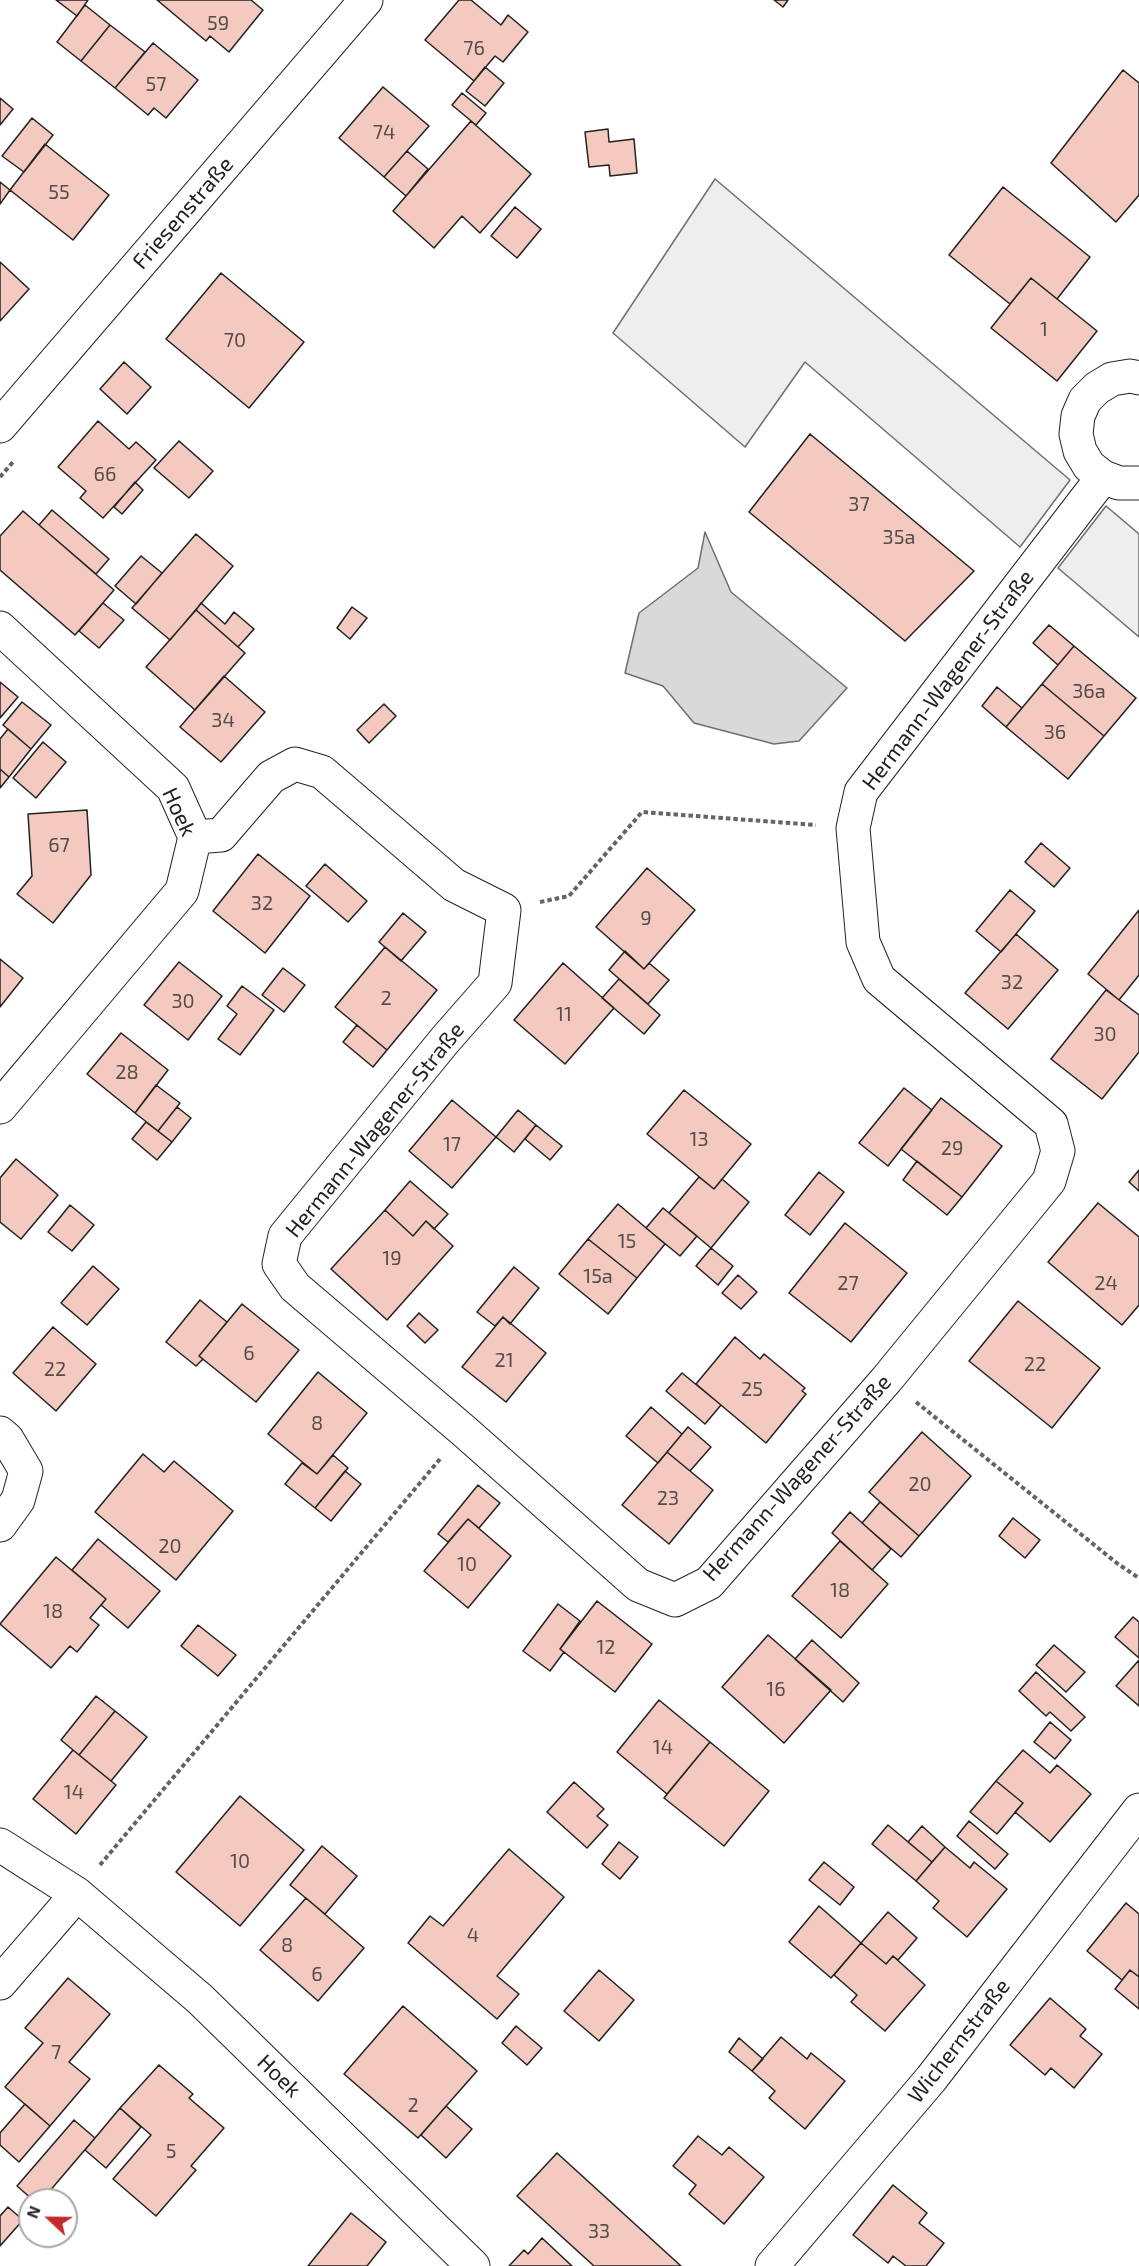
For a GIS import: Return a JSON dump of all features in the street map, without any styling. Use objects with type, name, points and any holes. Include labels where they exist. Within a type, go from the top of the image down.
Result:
[{"type":"street","name":"Friesenstraße","points":[[0,426],[366,0]]},
{"type":"street","points":[[1139,378],[1130,376],[1112,379],[1097,388],[1085,400],[1078,416],[1076,434],[1080,451],[1089,466],[1103,477],[1119,483],[1139,483]]},
{"type":"street","name":"Hermann-Wagener-Straße","points":[[504,910],[495,983],[285,1236],[279,1264],[295,1287],[464,1431],[638,1585],[675,1600],[709,1582],[886,1379],[1049,1181],[1058,1151],[1052,1124],[879,979],[863,942],[853,828],[861,792],[1103,477]]},
{"type":"street","name":"Hoek","points":[[0,628],[173,788],[195,837],[182,891],[0,1107]]},
{"type":"street","points":[[195,837],[220,835],[271,777],[295,764],[322,772],[454,885],[504,910]]},
{"type":"street","points":[[0,1433],[7,1439],[26,1471],[18,1500],[0,1525]]},
{"type":"street","name":"Wichernstraße","points":[[772,2266],[931,2079],[1139,1810]]},
{"type":"street","name":"Hoek","points":[[0,1845],[77,1894],[200,1999],[473,2266]]},
{"type":"street","points":[[0,1983],[77,1894]]},
{"type":"path","points":[[504,910],[569,896],[642,812],[853,828]]},
{"type":"path","points":[[886,1379],[1118,1564],[1139,1578]]},
{"type":"path","points":[[77,1894],[464,1431]]},
{"type":"shaded area","points":[[715,179],[1070,480],[1020,547],[805,362],[745,447],[613,333]]},
{"type":"shaded area","points":[[1106,506],[1139,534],[1139,637],[1058,568]]},
{"type":"shaded area","points":[[705,532],[731,592],[847,688],[799,741],[774,744],[694,723],[663,686],[625,673],[639,613],[698,568]]},
{"type":"building","points":[[56,0],[88,0],[77,16]]},
{"type":"building","points":[[157,0],[251,0],[263,10],[229,52],[210,36],[206,41]]},
{"type":"building","points":[[459,0],[471,0],[501,25],[508,15],[528,32],[503,62],[495,56],[474,81],[425,40]]},
{"type":"building","points":[[774,0],[788,0],[783,7]]},
{"type":"building","points":[[85,5],[110,25],[81,61],[57,42]]},
{"type":"building","points":[[110,25],[145,52],[115,88],[81,61]]},
{"type":"building","points":[[153,43],[198,80],[166,118],[154,108],[148,115],[115,88]]},
{"type":"building","points":[[485,67],[504,83],[485,106],[466,91]]},
{"type":"building","points":[[1123,70],[1139,83],[1139,195],[1116,222],[1051,163]]},
{"type":"building","points":[[383,87],[429,126],[384,177],[339,138]]},
{"type":"building","points":[[462,93],[486,113],[476,125],[452,105]]},
{"type":"building","points":[[0,98],[13,109],[0,125]]},
{"type":"building","points":[[32,118],[53,135],[24,172],[2,156]]},
{"type":"building","points":[[471,121],[531,174],[480,233],[462,216],[434,248],[393,211]]},
{"type":"building","points":[[608,129],[609,142],[634,139],[637,173],[610,176],[609,165],[589,167],[585,132]]},
{"type":"building","points":[[45,144],[109,195],[73,240],[10,190]]},
{"type":"building","points":[[407,151],[428,169],[406,196],[384,177]]},
{"type":"building","points":[[0,182],[10,190],[0,204]]},
{"type":"building","points":[[1003,187],[1090,257],[1057,299],[1031,278],[1010,304],[949,255]]},
{"type":"building","points":[[515,207],[541,229],[517,258],[491,236]]},
{"type":"building","points":[[0,262],[29,289],[0,321]]},
{"type":"building","points":[[221,273],[304,342],[249,408],[166,339]]},
{"type":"building","points":[[1031,278],[1097,331],[1057,381],[991,328]]},
{"type":"building","points":[[124,362],[151,387],[127,414],[100,389]]},
{"type":"building","points":[[98,421],[129,449],[136,442],[156,460],[103,518],[80,498],[86,491],[58,467]]},
{"type":"building","points":[[810,434],[974,571],[905,641],[749,512]]},
{"type":"building","points":[[179,441],[213,471],[189,498],[154,468]]},
{"type":"building","points":[[135,482],[143,490],[122,514],[114,507]]},
{"type":"building","points":[[52,510],[109,559],[96,574],[39,525]]},
{"type":"building","points":[[23,511],[114,590],[75,635],[0,570],[0,536]]},
{"type":"building","points":[[196,534],[233,566],[170,640],[132,608]]},
{"type":"building","points":[[141,556],[162,573],[136,604],[115,586]]},
{"type":"building","points":[[103,603],[124,620],[99,648],[79,631]]},
{"type":"building","points":[[201,603],[225,624],[234,612],[254,629],[238,647],[196,610]]},
{"type":"building","points":[[352,607],[367,618],[350,639],[337,628]]},
{"type":"building","points":[[196,610],[245,653],[195,710],[146,667]]},
{"type":"building","points":[[1049,625],[1074,646],[1058,665],[1033,643]]},
{"type":"building","points":[[1074,646],[1136,698],[1104,736],[1042,684]]},
{"type":"building","points":[[224,676],[265,712],[221,762],[180,727]]},
{"type":"building","points":[[0,682],[18,697],[0,718]]},
{"type":"building","points":[[1042,684],[1104,736],[1068,779],[1006,727]]},
{"type":"building","points":[[997,687],[1022,708],[1006,727],[982,706]]},
{"type":"building","points":[[22,702],[51,725],[31,749],[3,725]]},
{"type":"building","points":[[384,704],[396,716],[369,743],[357,730]]},
{"type":"building","points":[[8,729],[31,749],[9,777],[0,769],[0,739]]},
{"type":"building","points":[[43,742],[66,762],[36,798],[13,778]]},
{"type":"building","points":[[0,769],[9,777],[0,788]]},
{"type":"building","points":[[87,810],[91,875],[53,923],[17,894],[32,876],[28,814]]},
{"type":"building","points":[[1041,843],[1070,868],[1054,887],[1025,862]]},
{"type":"building","points":[[258,854],[310,896],[265,953],[213,911]]},
{"type":"building","points":[[325,864],[367,901],[348,922],[306,886]]},
{"type":"building","points":[[647,868],[695,910],[644,969],[596,927]]},
{"type":"building","points":[[1010,890],[1035,911],[1001,952],[976,931]]},
{"type":"building","points":[[1139,910],[1139,975],[1119,1000],[1088,974]]},
{"type":"building","points":[[403,913],[426,932],[401,961],[379,942]]},
{"type":"building","points":[[1016,934],[1058,970],[1008,1029],[965,993]]},
{"type":"building","points":[[385,947],[437,990],[387,1050],[335,1007]]},
{"type":"building","points":[[625,951],[644,969],[649,963],[669,980],[648,1004],[609,970]]},
{"type":"building","points":[[0,959],[23,978],[0,1007]]},
{"type":"building","points":[[179,962],[222,996],[188,1040],[144,1005]]},
{"type":"building","points":[[563,963],[614,1008],[565,1064],[514,1020]]},
{"type":"building","points":[[283,968],[305,985],[284,1012],[262,995]]},
{"type":"building","points":[[619,979],[660,1015],[644,1034],[602,998]]},
{"type":"building","points":[[242,986],[274,1010],[240,1055],[218,1039],[237,1014],[227,1006]]},
{"type":"building","points":[[1106,990],[1139,1015],[1139,1052],[1102,1099],[1051,1059]]},
{"type":"building","points":[[357,1025],[387,1050],[373,1067],[343,1042]]},
{"type":"building","points":[[121,1033],[168,1070],[135,1113],[87,1074]]},
{"type":"building","points":[[156,1085],[180,1103],[158,1131],[135,1113]]},
{"type":"building","points":[[904,1088],[932,1110],[888,1166],[859,1143]]},
{"type":"building","points":[[684,1090],[751,1144],[714,1189],[647,1134]]},
{"type":"building","points":[[941,1098],[1002,1146],[962,1197],[901,1149]]},
{"type":"building","points":[[452,1100],[496,1137],[452,1188],[409,1151]]},
{"type":"building","points":[[177,1107],[191,1118],[172,1142],[158,1131]]},
{"type":"building","points":[[518,1110],[536,1125],[514,1152],[496,1137]]},
{"type":"building","points":[[146,1122],[172,1142],[157,1160],[132,1139]]},
{"type":"building","points":[[536,1125],[562,1146],[550,1160],[525,1139]]},
{"type":"building","points":[[16,1159],[58,1195],[21,1239],[0,1222],[0,1178]]},
{"type":"building","points":[[917,1161],[962,1197],[947,1215],[903,1180]]},
{"type":"building","points":[[1139,1170],[1139,1191],[1129,1182]]},
{"type":"building","points":[[819,1172],[844,1192],[810,1235],[785,1215]]},
{"type":"building","points":[[699,1177],[714,1189],[722,1179],[749,1202],[711,1248],[669,1213]]},
{"type":"building","points":[[410,1181],[448,1214],[434,1229],[426,1221],[413,1236],[385,1210]]},
{"type":"building","points":[[1098,1203],[1139,1237],[1139,1305],[1122,1325],[1048,1262]]},
{"type":"building","points":[[618,1204],[665,1244],[637,1278],[588,1239]]},
{"type":"building","points":[[70,1205],[94,1225],[72,1251],[48,1232]]},
{"type":"building","points":[[663,1208],[697,1236],[680,1256],[646,1228]]},
{"type":"building","points":[[385,1210],[413,1236],[426,1221],[453,1246],[387,1320],[331,1269]]},
{"type":"building","points":[[845,1223],[907,1273],[851,1342],[789,1293]]},
{"type":"building","points":[[588,1239],[637,1278],[608,1314],[559,1274]]},
{"type":"building","points":[[711,1248],[733,1266],[718,1285],[696,1266]]},
{"type":"building","points":[[93,1266],[119,1289],[87,1325],[61,1303]]},
{"type":"building","points":[[514,1267],[539,1288],[510,1324],[503,1317],[495,1326],[477,1312]]},
{"type":"building","points":[[738,1275],[757,1292],[741,1309],[722,1293]]},
{"type":"building","points":[[200,1300],[227,1322],[199,1356],[203,1359],[196,1366],[166,1342]]},
{"type":"building","points":[[1018,1301],[1100,1368],[1052,1428],[969,1361]]},
{"type":"building","points":[[242,1304],[299,1350],[256,1402],[199,1356]]},
{"type":"building","points":[[419,1313],[438,1330],[425,1343],[407,1326]]},
{"type":"building","points":[[503,1317],[546,1353],[506,1402],[462,1367]]},
{"type":"building","points":[[53,1327],[96,1364],[56,1411],[13,1373]]},
{"type":"building","points":[[735,1337],[760,1359],[764,1354],[805,1388],[802,1391],[806,1394],[766,1443],[696,1384]]},
{"type":"building","points":[[318,1372],[367,1413],[317,1474],[268,1434]]},
{"type":"building","points":[[682,1373],[721,1405],[705,1424],[666,1391]]},
{"type":"building","points":[[651,1407],[682,1434],[658,1463],[626,1436]]},
{"type":"building","points":[[688,1427],[711,1447],[690,1471],[667,1452]]},
{"type":"building","points":[[922,1432],[971,1476],[919,1536],[869,1492]]},
{"type":"building","points":[[667,1452],[713,1490],[669,1544],[622,1505]]},
{"type":"building","points":[[143,1454],[164,1472],[174,1461],[233,1511],[176,1580],[95,1512]]},
{"type":"building","points":[[333,1455],[348,1468],[315,1508],[285,1484],[302,1463],[317,1474]]},
{"type":"building","points":[[345,1471],[361,1484],[331,1521],[315,1508]]},
{"type":"building","points":[[478,1485],[500,1503],[479,1528],[468,1519],[448,1542],[438,1534]]},
{"type":"building","points":[[880,1502],[919,1536],[901,1557],[862,1523]]},
{"type":"building","points":[[850,1512],[891,1549],[872,1570],[832,1533]]},
{"type":"building","points":[[1013,1518],[1040,1540],[1025,1558],[999,1536]]},
{"type":"building","points":[[468,1519],[511,1556],[468,1608],[424,1571]]},
{"type":"building","points":[[98,1539],[160,1591],[128,1628],[101,1605],[106,1599],[72,1570]]},
{"type":"building","points":[[840,1541],[888,1584],[841,1638],[792,1596]]},
{"type":"building","points":[[56,1557],[106,1599],[90,1618],[99,1625],[77,1652],[70,1646],[51,1668],[0,1624]]},
{"type":"building","points":[[597,1601],[652,1644],[615,1692],[560,1649]]},
{"type":"building","points":[[558,1604],[580,1621],[560,1649],[564,1652],[550,1671],[523,1651]]},
{"type":"building","points":[[1133,1617],[1139,1622],[1139,1658],[1115,1637]]},
{"type":"building","points":[[198,1625],[236,1655],[218,1676],[181,1646]]},
{"type":"building","points":[[768,1635],[831,1690],[784,1743],[722,1687]]},
{"type":"building","points":[[812,1640],[859,1683],[843,1702],[795,1659]]},
{"type":"building","points":[[1054,1645],[1085,1672],[1066,1692],[1036,1665]]},
{"type":"building","points":[[1139,1660],[1139,1706],[1116,1686]]},
{"type":"building","points":[[1036,1672],[1085,1717],[1071,1731],[1050,1712],[1046,1716],[1019,1691]]},
{"type":"building","points":[[96,1696],[115,1711],[79,1755],[61,1740]]},
{"type":"building","points":[[659,1700],[710,1742],[667,1794],[617,1752]]},
{"type":"building","points":[[115,1711],[147,1737],[111,1781],[79,1755]]},
{"type":"building","points":[[1050,1722],[1071,1740],[1055,1759],[1034,1742]]},
{"type":"building","points":[[710,1742],[769,1791],[724,1846],[664,1798]]},
{"type":"building","points":[[73,1750],[116,1785],[76,1834],[33,1799]]},
{"type":"building","points":[[1023,1750],[1050,1773],[1057,1765],[1091,1794],[1050,1842],[1015,1812],[1023,1803],[996,1781]]},
{"type":"building","points":[[996,1781],[1023,1803],[997,1834],[970,1812]]},
{"type":"building","points":[[574,1782],[604,1809],[597,1816],[608,1825],[587,1848],[547,1812]]},
{"type":"building","points":[[240,1796],[304,1850],[240,1926],[176,1872]]},
{"type":"building","points":[[969,1821],[1008,1854],[995,1869],[957,1836]]},
{"type":"building","points":[[888,1825],[932,1862],[916,1881],[872,1844]]},
{"type":"building","points":[[922,1826],[945,1847],[932,1862],[908,1842]]},
{"type":"building","points":[[619,1842],[638,1857],[620,1879],[602,1864]]},
{"type":"building","points":[[322,1846],[357,1876],[325,1914],[290,1885]]},
{"type":"building","points":[[945,1847],[970,1868],[974,1862],[1007,1889],[967,1937],[933,1908],[939,1901],[916,1881]]},
{"type":"building","points":[[509,1849],[564,1897],[497,1976],[519,1994],[497,2019],[408,1943],[430,1916],[443,1926]]},
{"type":"building","points":[[824,1862],[854,1887],[840,1905],[809,1880]]},
{"type":"building","points":[[306,1898],[364,1948],[318,2001],[260,1950]]},
{"type":"building","points":[[1126,1903],[1139,1914],[1139,1977],[1130,1970],[1122,1980],[1087,1951]]},
{"type":"building","points":[[819,1906],[861,1943],[831,1978],[789,1942]]},
{"type":"building","points":[[888,1912],[917,1938],[898,1960],[893,1956],[886,1964],[861,1943]]},
{"type":"building","points":[[861,1943],[886,1964],[893,1956],[925,1985],[885,2031],[851,2002],[857,1995],[834,1975]]},
{"type":"building","points":[[599,1970],[634,2000],[599,2041],[564,2011]]},
{"type":"building","points":[[1130,1970],[1139,1977],[1139,2009],[1115,1989]]},
{"type":"building","points":[[68,1978],[110,2014],[69,2062],[90,2079],[50,2126],[5,2087],[43,2043],[25,2028]]},
{"type":"building","points":[[1050,1998],[1086,2029],[1080,2036],[1102,2054],[1074,2088],[1051,2068],[1045,2075],[1010,2045]]},
{"type":"building","points":[[403,2006],[477,2071],[418,2138],[344,2074]]},
{"type":"building","points":[[516,2026],[542,2048],[527,2065],[502,2043]]},
{"type":"building","points":[[781,2037],[807,2059],[811,2053],[845,2081],[805,2129],[769,2098],[775,2091],[752,2071]]},
{"type":"building","points":[[739,2038],[763,2059],[752,2071],[729,2052]]},
{"type":"building","points":[[159,2065],[193,2094],[189,2098],[224,2128],[191,2166],[196,2170],[156,2216],[113,2179],[151,2135],[120,2108]]},
{"type":"building","points":[[25,2104],[50,2126],[19,2162],[0,2145],[0,2133]]},
{"type":"building","points":[[446,2106],[472,2129],[446,2158],[421,2135]]},
{"type":"building","points":[[120,2108],[141,2127],[106,2168],[85,2150]]},
{"type":"building","points":[[74,2120],[95,2138],[52,2188],[19,2188],[17,2186]]},
{"type":"building","points":[[698,2136],[722,2155],[729,2147],[764,2177],[724,2224],[689,2194],[696,2185],[673,2166]]},
{"type":"building","points":[[557,2153],[681,2266],[594,2266],[517,2196]]},
{"type":"building","points":[[893,2185],[927,2213],[919,2223],[944,2243],[926,2266],[906,2266],[893,2256],[888,2263],[853,2235]]},
{"type":"building","points":[[8,2207],[18,2216],[18,2226],[0,2246],[0,2216]]},
{"type":"building","points":[[351,2213],[386,2242],[367,2266],[308,2266]]},
{"type":"building","points":[[542,2238],[572,2266],[509,2266],[524,2250],[528,2254]]}]
